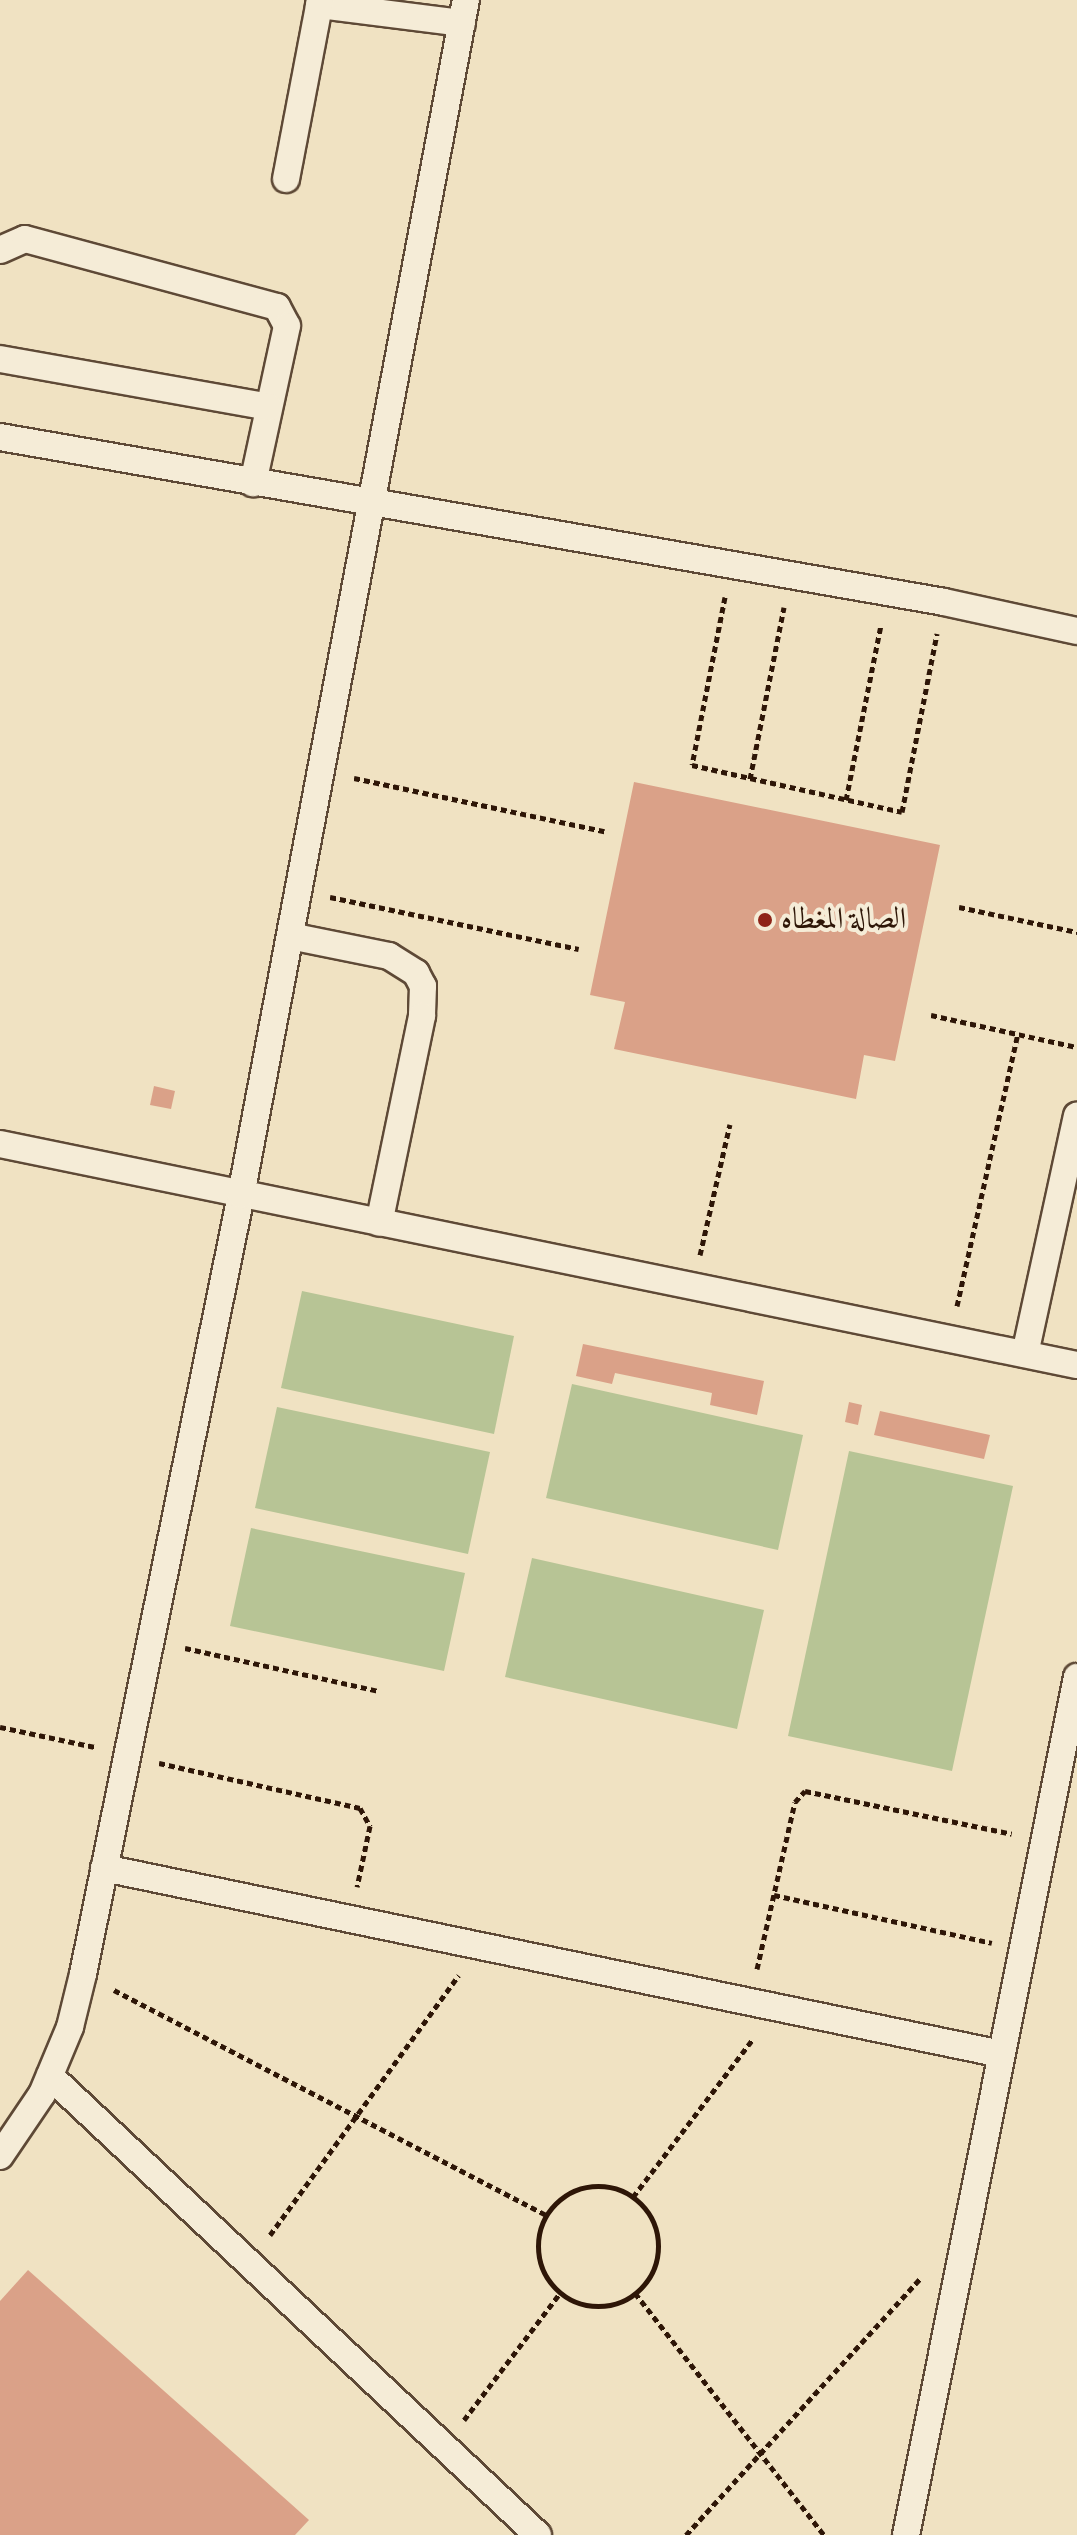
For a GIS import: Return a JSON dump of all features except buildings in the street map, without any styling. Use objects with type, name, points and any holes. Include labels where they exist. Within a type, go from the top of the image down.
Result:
[{"type":"lane","points":[[0,2156],[18,2134],[50,2076],[70,2027],[83,1974],[241,1195],[464,12],[320,2],[286,179]]},
{"type":"lane","points":[[0,250],[25,239],[277,307],[287,326],[253,483]]},
{"type":"lane","points":[[0,359],[269,407]]},
{"type":"lane","points":[[0,437],[944,602],[1077,631]]},
{"type":"lane","points":[[290,936],[389,956],[416,973],[423,986],[422,1016],[379,1223]]},
{"type":"lane","points":[[1025,1354],[1077,1116]]},
{"type":"lane","points":[[0,1144],[1077,1365]]},
{"type":"lane","points":[[906,2535],[1077,1677]]},
{"type":"lane","points":[[104,1868],[1001,2054]]},
{"type":"lane","points":[[50,2076],[446,2444],[523,2529]]},
{"type":"path","points":[[731,564],[692,765],[902,812],[944,602]]},
{"type":"path","points":[[750,779],[791,575]]},
{"type":"path","points":[[846,800],[888,592]]},
{"type":"path","points":[[321,771],[604,831]]},
{"type":"path","points":[[298,891],[579,949]]},
{"type":"path","points":[[959,907],[1077,932]]},
{"type":"path","points":[[931,1015],[1077,1047]]},
{"type":"path","points":[[949,1339],[1018,1034]]},
{"type":"path","points":[[693,1287],[730,1124]]},
{"type":"path","points":[[151,1641],[379,1691]]},
{"type":"path","points":[[0,1727],[360,1808],[370,1826],[350,1920]]},
{"type":"path","points":[[750,2002],[795,1802],[805,1791],[1044,1841]]},
{"type":"path","points":[[774,1895],[1022,1949]]},
{"type":"path","points":[[250,2262],[480,1946]]},
{"type":"path","points":[[83,1974],[546,2215]]},
{"type":"path","points":[[633,2197],[777,2008]]},
{"type":"path","points":[[595,2186],[633,2197],[646,2210],[658,2244],[648,2279],[635,2293],[605,2306],[574,2301],[560,2293],[538,2256],[546,2215],[576,2190],[595,2186]]},
{"type":"path","points":[[686,2535],[927,2271]]},
{"type":"path","points":[[446,2444],[560,2293]]},
{"type":"path","points":[[635,2293],[824,2535]]},
{"type":"green space","points":[[302,1291],[514,1336],[494,1434],[281,1388]]},
{"type":"green space","points":[[572,1384],[803,1435],[778,1550],[546,1498]]},
{"type":"green space","points":[[277,1407],[490,1452],[468,1554],[255,1508]]},
{"type":"green space","points":[[849,1451],[1013,1486],[952,1771],[788,1736]]},
{"type":"green space","points":[[251,1528],[465,1573],[444,1671],[230,1626]]},
{"type":"green space","points":[[532,1558],[764,1610],[737,1729],[505,1677]]},
{"type":"place","name":"الصالة المغطاه","points":[[765,920]]}]
